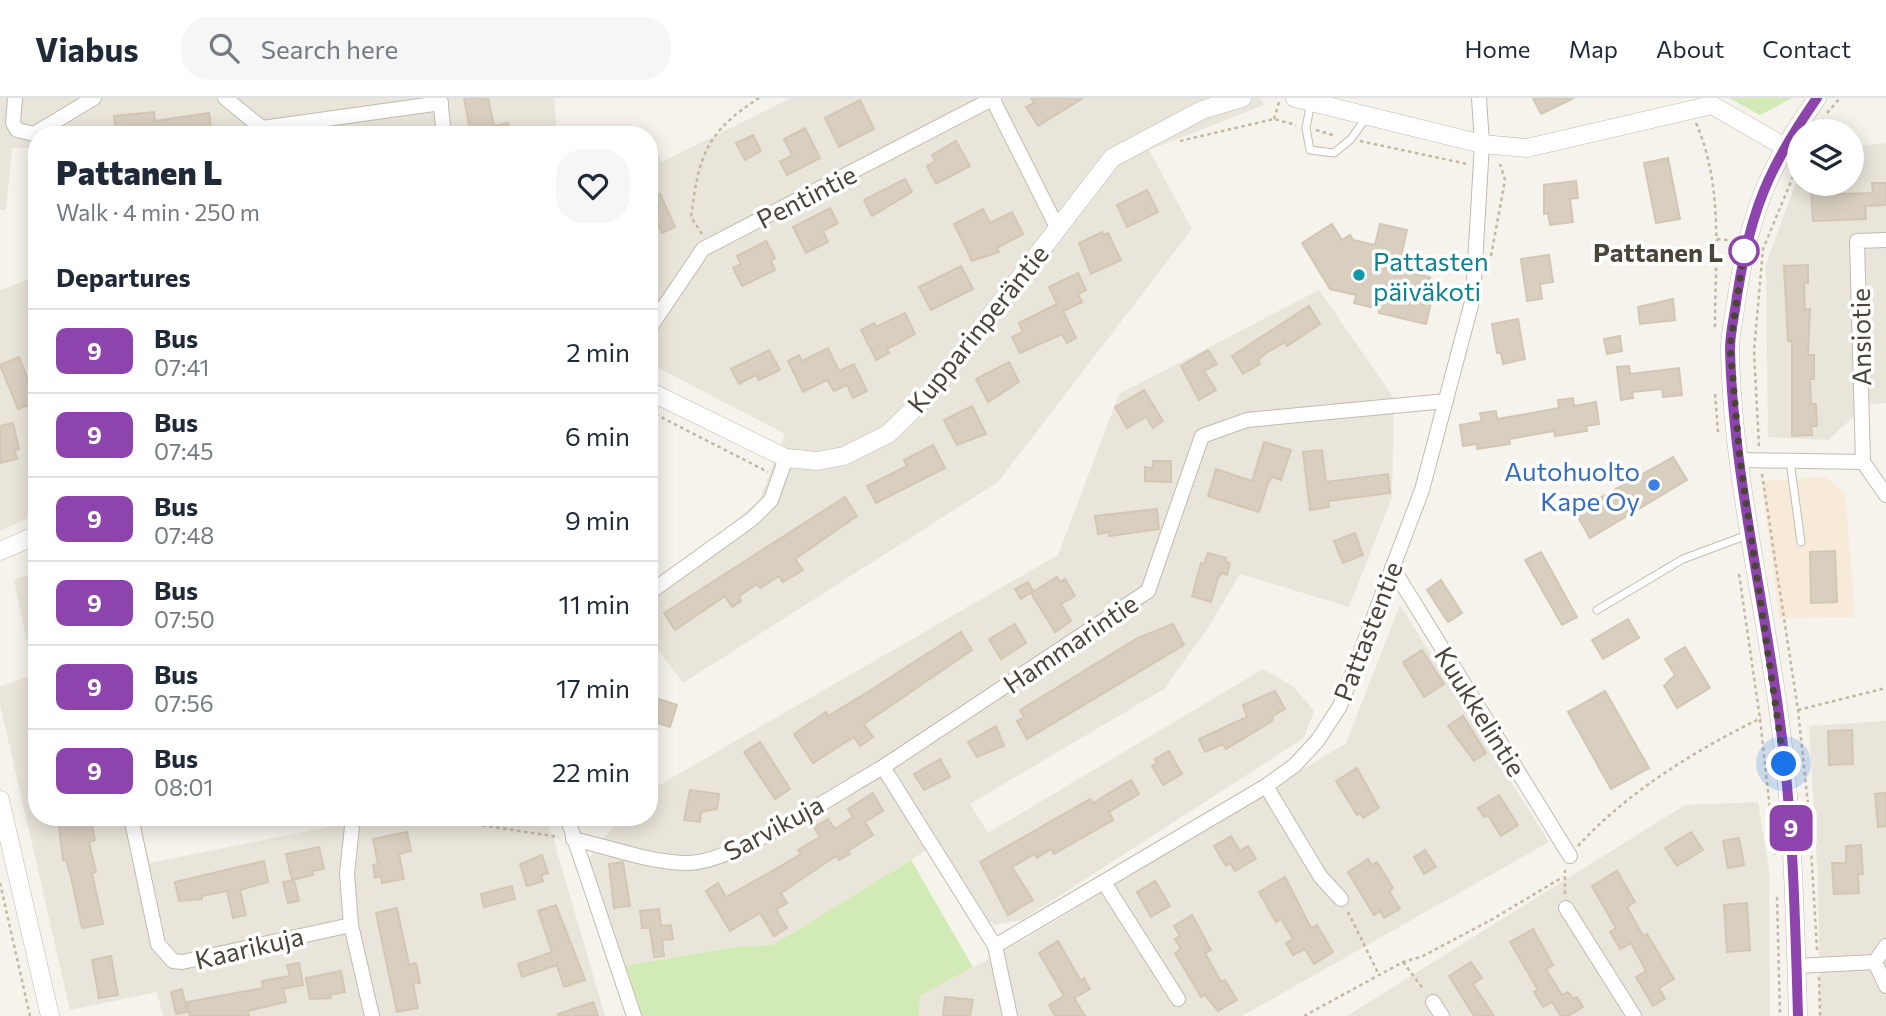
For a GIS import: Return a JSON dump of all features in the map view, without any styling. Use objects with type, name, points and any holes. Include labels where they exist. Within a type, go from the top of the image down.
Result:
[{"type":"street","points":[[15,98],[13,123],[23,134],[28,134]]},
{"type":"street","points":[[225,98],[256,126]]},
{"type":"street","points":[[993,98],[1058,229]]},
{"type":"street","name":"Pentintie","points":[[658,316],[703,249],[993,98]]},
{"type":"street","name":"Kupparinperäntie","points":[[782,467],[844,456],[888,434],[934,389],[1112,158],[1202,110],[1242,98]]},
{"type":"street","name":"Pattastentie","points":[[995,946],[1105,884],[1266,786],[1295,765],[1318,740],[1340,706],[1422,490],[1473,298],[1482,144],[1479,98]]},
{"type":"street","points":[[1798,1016],[1792,837],[1779,715],[1740,460],[1730,346],[1745,246],[1762,191],[1783,146],[1817,98]]},
{"type":"street","points":[[46,126],[86,100]]},
{"type":"street","points":[[1303,100],[1482,144],[1527,148],[1691,111],[1710,101],[1783,146]]},
{"type":"street","points":[[297,126],[440,101],[443,126]]},
{"type":"street","name":"Ansiotie","points":[[1863,462],[1857,241],[1886,240]]},
{"type":"street","points":[[658,396],[782,467],[771,500],[752,519],[658,587]]},
{"type":"street","name":"Hammarintie","points":[[883,766],[1148,591],[1202,436],[1247,420],[1446,401]]},
{"type":"street","points":[[1740,460],[1863,462],[1886,495]]},
{"type":"street","points":[[0,551],[28,539]]},
{"type":"street","name":"Kuukkelintie","points":[[1392,567],[1570,856]]},
{"type":"street","points":[[883,766],[995,946],[1010,1016]]},
{"type":"street","name":"Sarvikuja","points":[[573,839],[689,863],[716,858],[751,842],[883,766]]},
{"type":"street","points":[[1266,786],[1320,876],[1341,899]]},
{"type":"street","points":[[0,800],[50,1016]]},
{"type":"street","name":"Kaarikuja","points":[[133,826],[158,944],[165,956],[173,961],[182,962],[351,925]]},
{"type":"street","points":[[352,826],[347,874],[351,925],[372,1016]]},
{"type":"street","points":[[569,826],[634,1016]]},
{"type":"street","points":[[1105,884],[1178,999]]},
{"type":"street","points":[[1566,908],[1634,1016]]},
{"type":"street","points":[[1875,962],[1886,946]]},
{"type":"street","points":[[1797,966],[1875,962]]},
{"type":"street","points":[[1875,962],[1886,986]]},
{"type":"street","points":[[1433,1002],[1442,1016]]},
{"type":"lane","points":[[1303,100],[1310,150],[1334,153],[1351,139],[1368,114]]},
{"type":"lane","points":[[1790,461],[1801,542]]},
{"type":"lane","points":[[1597,610],[1683,559],[1751,534]]},
{"type":"path","points":[[709,246],[691,217],[697,173],[708,142],[737,112],[759,98]]},
{"type":"path","points":[[1275,119],[1280,98]]},
{"type":"path","points":[[1825,119],[1840,98]]},
{"type":"path","points":[[1488,268],[1500,219],[1505,180],[1500,164]]},
{"type":"path","points":[[1787,191],[1763,249],[1754,351],[1760,459],[1798,710],[1809,814],[1820,1016]]},
{"type":"path","points":[[1715,239],[1728,240]]},
{"type":"path","points":[[658,415],[782,467]]},
{"type":"path","points":[[1566,908],[1564,876],[1570,856],[1593,830],[1677,765],[1760,719],[1886,688]]},
{"type":"path","points":[[487,826],[573,839]]},
{"type":"path","points":[[1304,1016],[1403,962],[1423,957],[1564,876]]},
{"type":"path","points":[[0,883],[30,1016]]},
{"type":"path","points":[[1341,899],[1379,975]]},
{"type":"path","points":[[1403,962],[1433,1002]]},
{"type":"shaded area","points":[[0,98],[554,98],[556,126],[28,126],[28,148],[12,148],[6,210],[0,210]]},
{"type":"shaded area","points":[[791,98],[1260,98],[1264,105],[1149,150],[1192,229],[998,482],[683,683],[658,650],[658,592],[760,499],[785,434],[658,368],[658,155],[662,162]]},
{"type":"shaded area","points":[[1886,143],[1886,403],[1866,405],[1828,440],[1768,437],[1766,264],[1791,196],[1864,196],[1864,146]]},
{"type":"shaded area","points":[[28,279],[28,518],[0,531],[0,290]]},
{"type":"shaded area","points":[[1319,290],[1394,398],[1392,497],[1349,607],[1240,574],[1208,628],[1164,689],[970,804],[988,833],[1263,669],[1294,687],[1314,711],[1304,738],[1022,920],[995,925],[978,913],[935,845],[773,945],[735,947],[624,966],[588,859],[614,826],[658,826],[658,786],[1058,555],[1119,394]]},
{"type":"shaded area","points":[[1826,477],[1845,493],[1855,617],[1779,618],[1762,481]]},
{"type":"shaded area","points":[[28,575],[28,646],[14,580]]},
{"type":"shaded area","points":[[1400,605],[1549,842],[1242,1016],[919,1016],[920,996],[1029,937],[1346,743]]},
{"type":"shaded area","points":[[28,677],[28,826],[144,826],[140,827],[150,863],[333,826],[550,826],[605,1016],[163,1016],[157,992],[70,1010],[0,704],[0,686]]},
{"type":"shaded area","points":[[1886,721],[1886,1016],[1820,1016],[1818,881],[1809,726]]},
{"type":"shaded area","points":[[1758,802],[1769,869],[1770,1016],[1347,1016],[1685,805]]},
{"type":"green space","points":[[1729,98],[1792,98],[1760,115]]},
{"type":"green space","points":[[911,860],[973,967],[920,996],[919,1016],[642,1016],[624,966],[735,947],[773,945]]},
{"type":"building","points":[[464,98],[488,98],[494,126],[469,126]]},
{"type":"building","points":[[1031,98],[1083,98],[1038,126],[1026,107],[1034,103]]},
{"type":"building","points":[[1533,98],[1574,98],[1541,114]]},
{"type":"building","points":[[860,100],[874,129],[839,147],[825,118]]},
{"type":"building","points":[[154,112],[155,121],[209,113],[211,126],[115,126],[114,116]]},
{"type":"building","points":[[805,128],[820,158],[787,175],[780,162],[792,155],[784,139]]},
{"type":"building","points":[[753,135],[761,151],[745,160],[736,143]]},
{"type":"building","points":[[956,141],[970,166],[936,184],[927,166],[935,161],[932,155]]},
{"type":"building","points":[[1668,158],[1680,219],[1656,223],[1644,163]]},
{"type":"building","points":[[905,179],[912,192],[872,216],[864,200]]},
{"type":"building","points":[[1576,181],[1578,198],[1570,199],[1573,222],[1550,225],[1548,213],[1544,214],[1544,185]]},
{"type":"building","points":[[1872,183],[1886,183],[1886,205],[1865,206],[1866,219],[1813,221],[1811,196],[1864,196],[1864,193],[1873,193]]},
{"type":"building","points":[[1147,190],[1158,212],[1127,227],[1117,205]]},
{"type":"building","points":[[660,194],[675,227],[662,233],[658,225]]},
{"type":"building","points":[[830,208],[838,223],[823,231],[828,242],[806,253],[793,227]]},
{"type":"building","points":[[983,209],[990,223],[1012,212],[1023,234],[997,248],[999,252],[972,261],[954,224]]},
{"type":"building","name":"Pattasten päiväkoti","points":[[1332,224],[1342,240],[1350,235],[1353,240],[1375,245],[1380,224],[1407,230],[1398,270],[1430,277],[1429,284],[1435,285],[1426,324],[1379,313],[1379,309],[1354,303],[1356,295],[1330,289],[1302,243]]},
{"type":"building","points":[[1102,232],[1104,235],[1108,233],[1121,260],[1091,274],[1079,243]]},
{"type":"building","points":[[766,241],[775,258],[771,261],[775,270],[742,286],[733,268],[741,264],[737,256]]},
{"type":"building","points":[[1549,255],[1553,282],[1540,284],[1542,299],[1527,301],[1521,259]]},
{"type":"building","points":[[1808,265],[1808,283],[1804,283],[1805,310],[1810,309],[1808,355],[1814,355],[1814,379],[1810,379],[1811,404],[1816,404],[1817,426],[1811,426],[1812,435],[1792,436],[1792,341],[1788,341],[1784,266]]},
{"type":"building","points":[[961,266],[973,289],[931,310],[919,287]]},
{"type":"building","points":[[1078,273],[1086,290],[1078,294],[1082,302],[1063,311],[1076,338],[1067,343],[1062,334],[1020,353],[1012,337],[1023,332],[1019,323],[1057,304],[1049,287]]},
{"type":"building","points":[[1673,299],[1675,320],[1640,324],[1638,307]]},
{"type":"building","points":[[1309,306],[1320,324],[1287,346],[1285,342],[1266,353],[1258,360],[1260,364],[1243,374],[1232,356]]},
{"type":"building","points":[[905,313],[915,334],[887,349],[889,353],[876,360],[861,330],[874,323],[876,327]]},
{"type":"building","points":[[1518,319],[1525,359],[1503,364],[1501,353],[1497,353],[1492,324]]},
{"type":"building","points":[[1620,336],[1622,351],[1607,354],[1604,339]]},
{"type":"building","points":[[828,348],[839,371],[854,364],[867,391],[853,398],[847,385],[834,391],[827,380],[803,392],[788,361],[799,355],[802,361]]},
{"type":"building","points":[[769,350],[780,370],[759,380],[756,375],[739,384],[731,369]]},
{"type":"building","points":[[1208,350],[1217,364],[1204,371],[1216,390],[1199,400],[1181,366]]},
{"type":"building","points":[[19,357],[28,380],[28,405],[18,409],[0,365]]},
{"type":"building","points":[[1009,362],[1019,382],[988,402],[976,379]]},
{"type":"building","points":[[1629,366],[1630,374],[1679,368],[1682,395],[1663,397],[1662,389],[1632,392],[1633,398],[1621,400],[1617,367]]},
{"type":"building","points":[[1144,390],[1163,421],[1153,428],[1146,417],[1127,428],[1115,407]]},
{"type":"building","points":[[1573,398],[1574,406],[1596,402],[1599,424],[1586,426],[1587,431],[1555,436],[1554,431],[1509,439],[1510,444],[1477,449],[1477,444],[1463,446],[1460,425],[1482,421],[1480,413],[1496,411],[1497,419],[1559,408],[1558,400]]},
{"type":"building","points":[[972,406],[986,434],[957,445],[944,420]]},
{"type":"building","points":[[13,423],[19,449],[15,450],[17,459],[0,463],[0,426]]},
{"type":"building","points":[[1264,442],[1291,450],[1281,480],[1272,477],[1268,483],[1259,512],[1208,496],[1216,469],[1252,481]]},
{"type":"building","points":[[933,445],[945,468],[876,503],[867,486],[907,466],[904,460]]},
{"type":"building","points":[[1322,450],[1326,482],[1388,474],[1390,493],[1328,501],[1329,507],[1310,510],[1303,452]]},
{"type":"building","points":[[1673,457],[1687,480],[1590,538],[1575,512]]},
{"type":"building","points":[[1153,461],[1171,461],[1171,482],[1145,481],[1145,467],[1153,468]]},
{"type":"building","points":[[845,497],[857,516],[795,559],[803,570],[783,582],[779,576],[760,588],[757,584],[739,596],[741,601],[732,607],[725,596],[675,630],[664,613]]},
{"type":"building","points":[[1157,509],[1159,529],[1109,536],[1109,532],[1098,534],[1095,516]]},
{"type":"building","points":[[1355,533],[1363,555],[1343,563],[1334,541]]},
{"type":"building","points":[[1835,551],[1837,602],[1811,603],[1810,552]]},
{"type":"building","points":[[1541,552],[1577,617],[1562,625],[1525,560]]},
{"type":"building","points":[[1208,553],[1226,558],[1225,561],[1230,563],[1227,575],[1222,573],[1218,578],[1211,602],[1192,596],[1201,563],[1204,564]]},
{"type":"building","points":[[1057,577],[1060,582],[1065,579],[1075,596],[1061,604],[1071,621],[1055,632],[1031,593]]},
{"type":"building","points":[[1441,580],[1462,613],[1448,622],[1427,590]]},
{"type":"building","points":[[1028,582],[1033,591],[1021,599],[1015,589]]},
{"type":"building","points":[[1628,619],[1639,638],[1603,659],[1592,640]]},
{"type":"building","points":[[1015,624],[1026,643],[1001,659],[989,639]]},
{"type":"building","points":[[1173,624],[1184,645],[1027,739],[1017,721],[1024,717],[1020,710],[1138,638]]},
{"type":"building","points":[[961,632],[972,650],[864,724],[873,737],[860,746],[854,737],[813,763],[794,734],[826,712],[828,716],[866,693]]},
{"type":"building","points":[[1685,647],[1710,688],[1677,708],[1664,686],[1675,675],[1665,659]]},
{"type":"building","points":[[1422,650],[1444,684],[1424,697],[1403,662]]},
{"type":"building","points":[[1275,691],[1285,709],[1273,716],[1272,721],[1226,749],[1223,744],[1205,752],[1199,739],[1247,717],[1243,705]]},
{"type":"building","points":[[1605,691],[1649,768],[1611,789],[1568,712]]},
{"type":"building","points":[[658,699],[677,705],[670,727],[658,723]]},
{"type":"building","points":[[1463,716],[1486,753],[1474,761],[1448,726]]},
{"type":"building","points":[[996,726],[1004,746],[977,757],[968,742]]},
{"type":"building","points":[[1852,730],[1853,764],[1829,765],[1828,731]]},
{"type":"building","points":[[760,742],[790,789],[775,799],[744,752]]},
{"type":"building","points":[[1169,751],[1182,774],[1163,785],[1152,766],[1157,763],[1155,759]]},
{"type":"building","points":[[940,759],[950,777],[924,790],[914,774]]},
{"type":"building","points":[[1357,768],[1379,808],[1363,818],[1360,813],[1357,815],[1336,781]]},
{"type":"building","points":[[1131,780],[1139,794],[1109,812],[1113,820],[1054,854],[1051,849],[1037,858],[1035,854],[1012,867],[1033,900],[1008,915],[980,862],[1090,799],[1093,803]]},
{"type":"building","points":[[690,790],[719,794],[717,809],[701,812],[700,822],[684,820]]},
{"type":"building","points":[[873,793],[883,811],[865,822],[873,835],[848,851],[850,854],[839,860],[836,856],[781,893],[787,903],[776,910],[787,928],[774,936],[760,913],[730,931],[706,891],[718,883],[726,897],[767,874],[801,854],[798,850],[820,837],[814,827],[828,819],[835,829],[853,817],[848,809]]},
{"type":"building","points":[[1886,793],[1886,826],[1878,827],[1875,794]]},
{"type":"building","points":[[1499,795],[1518,825],[1501,836],[1488,815],[1484,817],[1478,808]]},
{"type":"building","points":[[59,826],[92,826],[95,840],[89,842],[96,872],[92,873],[103,924],[82,928],[71,877],[66,860],[63,860]]},
{"type":"building","points":[[407,832],[411,851],[399,854],[404,879],[382,883],[381,876],[375,878],[373,865],[378,864],[373,839]]},
{"type":"building","points":[[1691,832],[1703,850],[1677,866],[1665,848]]},
{"type":"building","points":[[1231,836],[1240,851],[1248,846],[1256,859],[1235,871],[1230,863],[1226,866],[1214,846]]},
{"type":"building","points":[[1739,838],[1744,865],[1728,868],[1723,841]]},
{"type":"building","points":[[1861,845],[1863,874],[1858,874],[1859,893],[1834,894],[1832,863],[1846,863],[1846,846]]},
{"type":"building","points":[[319,847],[324,869],[292,880],[286,854]]},
{"type":"building","points":[[1425,850],[1436,867],[1424,874],[1414,857]]},
{"type":"building","points":[[542,855],[548,873],[541,875],[543,881],[527,886],[520,864]]},
{"type":"building","points":[[1368,859],[1372,865],[1377,862],[1393,888],[1389,891],[1400,909],[1384,918],[1380,911],[1374,915],[1348,872]]},
{"type":"building","points":[[264,861],[268,882],[240,890],[246,915],[233,918],[227,891],[202,896],[202,899],[179,901],[175,882]]},
{"type":"building","points":[[623,862],[630,906],[614,908],[609,864]]},
{"type":"building","points":[[1617,871],[1635,902],[1627,907],[1643,936],[1647,934],[1674,979],[1659,988],[1665,999],[1653,1006],[1636,977],[1646,971],[1631,943],[1620,949],[1610,932],[1616,928],[1592,886]]},
{"type":"building","points":[[1285,877],[1311,928],[1317,925],[1333,952],[1314,964],[1305,949],[1293,955],[1286,943],[1293,939],[1281,919],[1276,922],[1259,892]]},
{"type":"building","points":[[294,880],[299,901],[288,903],[283,882]]},
{"type":"building","points":[[1155,881],[1170,906],[1151,917],[1137,892]]},
{"type":"building","points":[[512,886],[515,899],[484,907],[481,894]]},
{"type":"building","points":[[1747,903],[1750,950],[1727,952],[1724,905]]},
{"type":"building","points":[[556,905],[585,980],[564,987],[557,965],[522,977],[518,964],[552,952],[538,911]]},
{"type":"building","points":[[397,908],[409,965],[416,963],[420,983],[413,984],[418,1008],[397,1012],[376,913]]},
{"type":"building","points":[[659,909],[661,926],[671,925],[673,939],[662,940],[664,956],[654,957],[650,928],[642,928],[640,911]]},
{"type":"building","points":[[1192,915],[1211,950],[1205,953],[1221,982],[1225,980],[1237,1000],[1218,1011],[1205,995],[1201,997],[1175,953],[1181,949],[1175,939],[1180,936],[1174,926]]},
{"type":"building","points":[[1533,929],[1553,965],[1546,969],[1562,995],[1568,992],[1573,999],[1577,997],[1583,1007],[1568,1016],[1561,1016],[1552,1002],[1543,1007],[1534,992],[1538,990],[1510,942]]},
{"type":"building","points":[[1058,941],[1081,981],[1084,978],[1090,989],[1074,998],[1085,1016],[1055,1016],[1049,1005],[1064,996],[1039,953]]},
{"type":"building","points":[[111,956],[118,995],[99,998],[92,960]]},
{"type":"building","points":[[1471,962],[1482,978],[1473,984],[1494,1016],[1474,1016],[1449,976]]},
{"type":"building","points":[[299,963],[303,985],[283,989],[286,1002],[248,1011],[249,1016],[190,1016],[187,1002],[263,988],[262,981],[290,976],[287,965]]},
{"type":"building","points":[[341,971],[345,992],[330,995],[331,998],[310,999],[306,978]]},
{"type":"building","points":[[182,989],[187,1012],[176,1014],[171,992]]},
{"type":"building","points":[[945,997],[973,1000],[970,1016],[943,1016]]},
{"type":"building","points":[[593,1002],[598,1016],[558,1014]]},
{"type":"bus line","name":"9","points":[[1798,1016],[1792,837],[1779,715],[1740,460],[1730,346],[1745,246],[1762,191],[1783,146],[1817,98]]},
{"type":"place","name":"Pattanen L","points":[[1744,251]]},
{"type":"place","name":"Pattasten päiväkoti","points":[[1359,275]]},
{"type":"place","name":"Autohuolto Kape Oy","points":[[1654,485]]},
{"type":"route","points":[[1744,251],[1745,246],[1730,346],[1740,460],[1784,764]]}]
